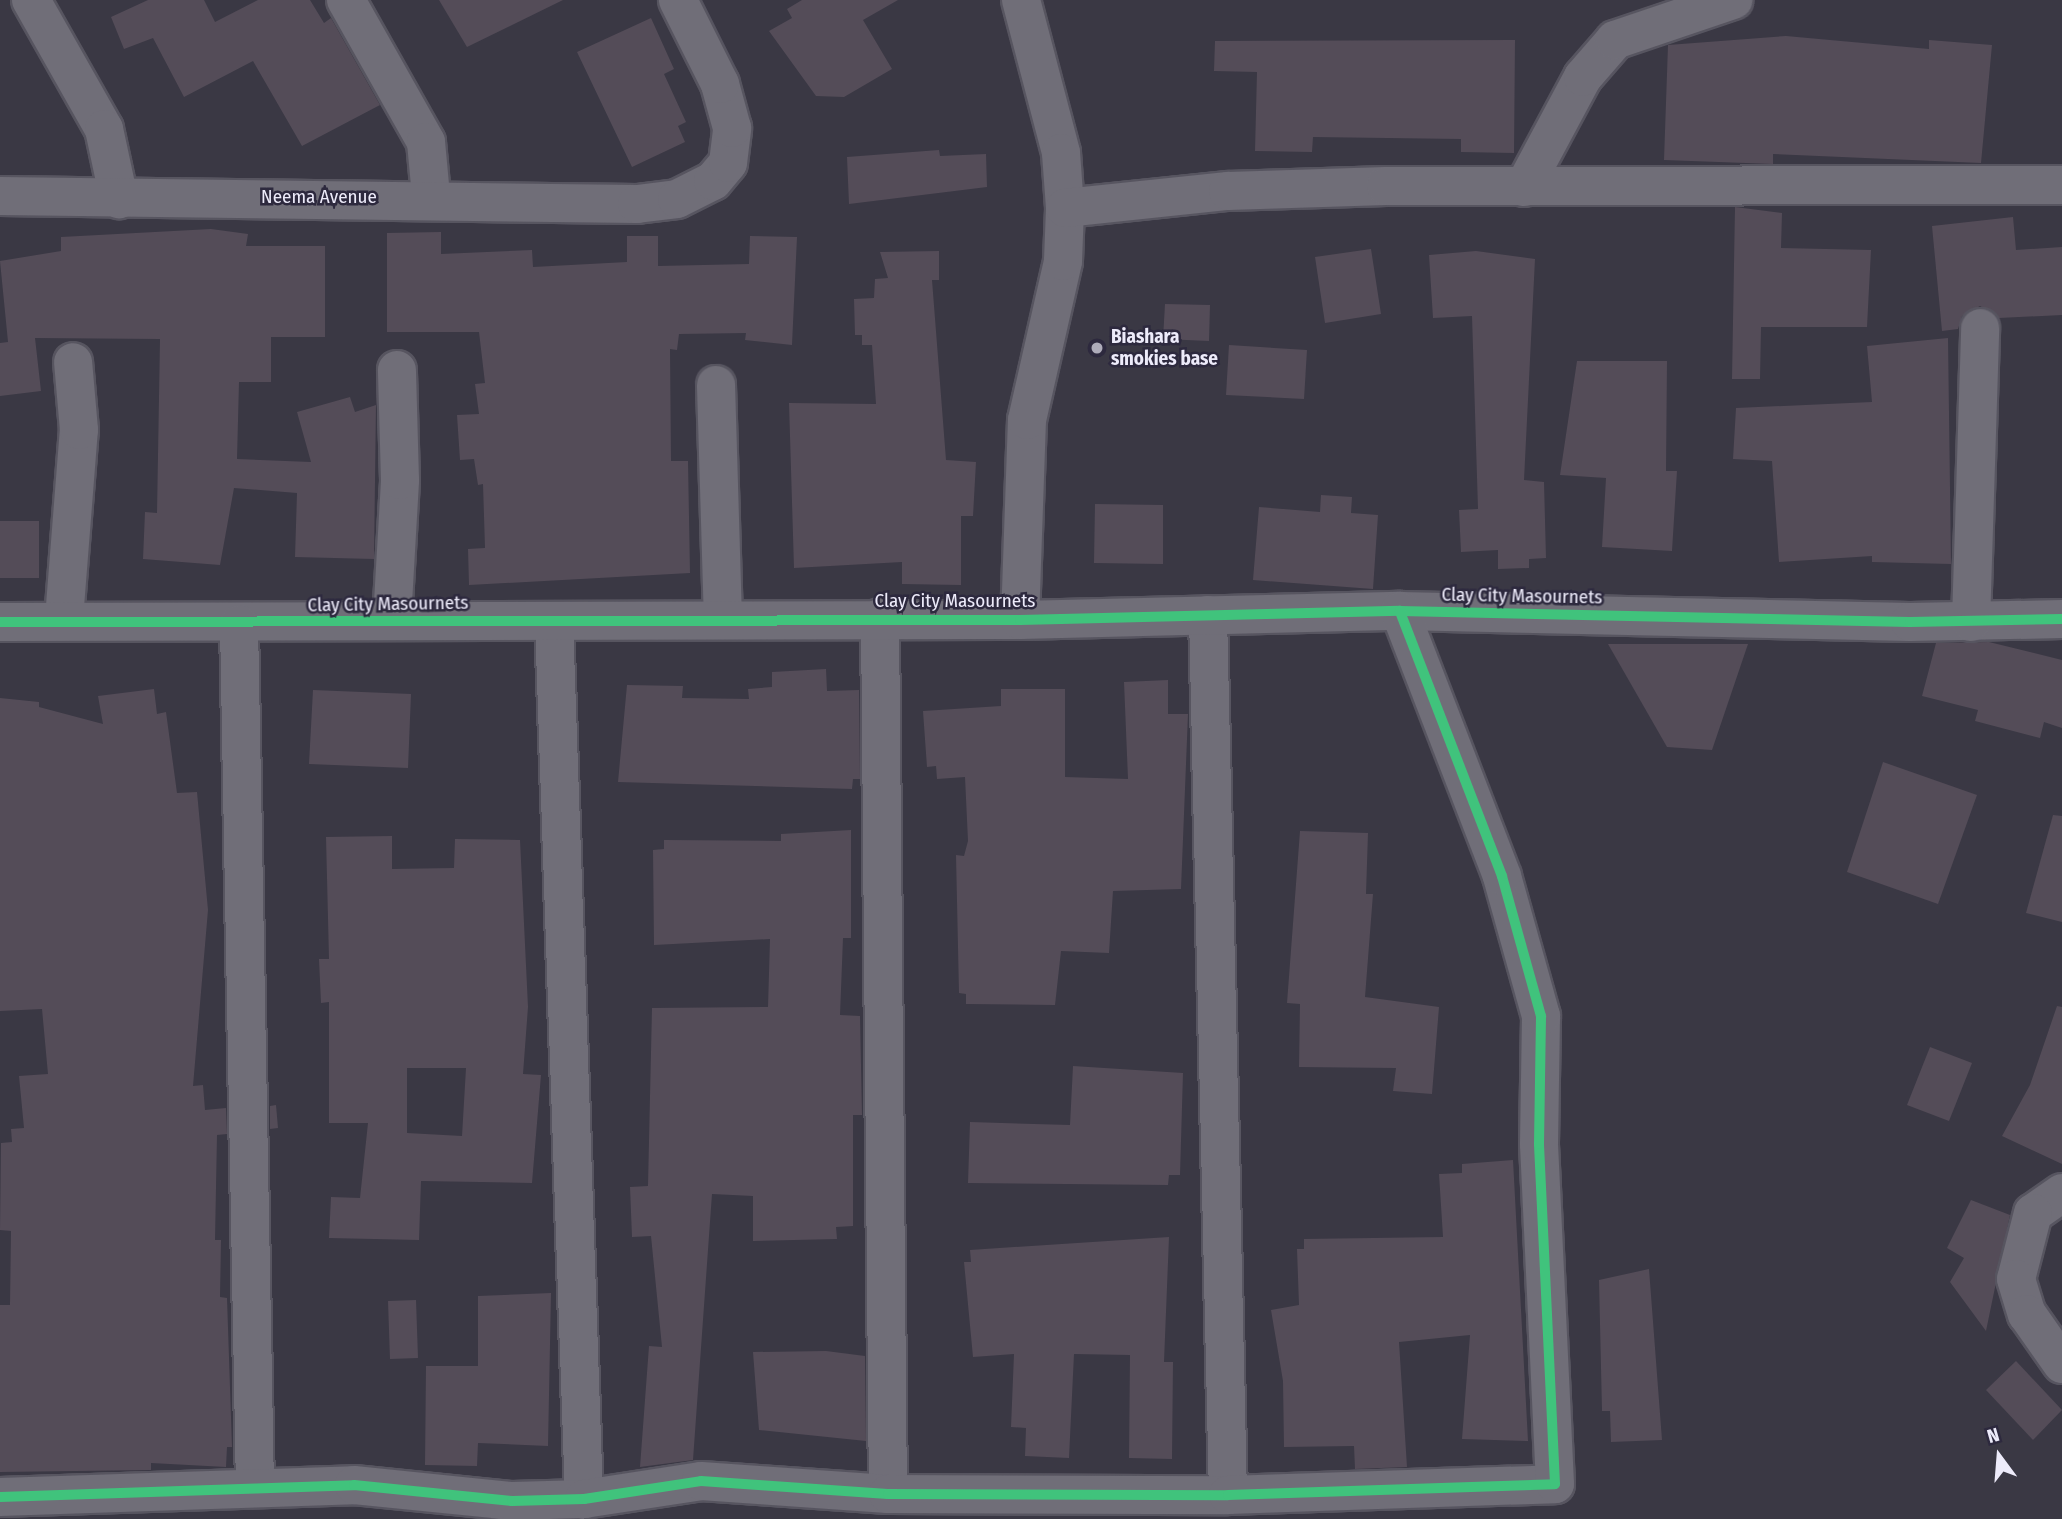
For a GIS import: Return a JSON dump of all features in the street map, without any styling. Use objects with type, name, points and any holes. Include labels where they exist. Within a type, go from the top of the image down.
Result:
[{"type":"street","points":[[31,0],[104,129],[119,199]]},
{"type":"street","points":[[346,0],[426,142],[431,197]]},
{"type":"street","name":"Neema Avenue","points":[[0,196],[119,199],[431,197],[637,204],[677,199],[713,181],[728,163],[732,128],[720,84],[678,0]]},
{"type":"street","points":[[1020,620],[1027,420],[1063,261],[1065,208],[1061,153],[1021,0]]},
{"type":"street","points":[[1524,187],[1583,77],[1615,40],[1733,0]]},
{"type":"street","points":[[1065,208],[1228,191],[2062,185]]},
{"type":"street","points":[[1971,622],[1979,328]]},
{"type":"street","points":[[64,619],[79,430],[73,362]]},
{"type":"street","points":[[393,620],[400,480],[397,370]]},
{"type":"street","points":[[716,385],[723,620]]},
{"type":"street","points":[[0,1497],[255,1486],[354,1485],[512,1502],[584,1499],[701,1481],[888,1494],[1228,1495],[1555,1484],[1539,1144],[1541,1016],[1502,876],[1400,611]]},
{"type":"street","name":"Clay City Masournets","points":[[0,622],[64,619],[239,624],[393,620],[1020,620],[1400,611],[1910,622],[2062,619]]},
{"type":"street","points":[[1208,615],[1228,1495]]},
{"type":"street","points":[[880,618],[888,1494]]},
{"type":"street","points":[[554,621],[584,1499]]},
{"type":"street","points":[[239,624],[255,1486]]},
{"type":"street","points":[[2062,1193],[2033,1213],[2016,1279],[2027,1314],[2062,1364]]},
{"type":"building","points":[[148,0],[204,0],[215,22],[258,0],[310,0],[324,23],[331,18],[380,105],[302,146],[253,61],[184,97],[153,38],[124,49],[111,17]]},
{"type":"building","points":[[439,0],[563,0],[467,47]]},
{"type":"building","points":[[802,0],[898,0],[863,20],[892,69],[844,97],[816,96],[769,31],[792,18],[787,9]]},
{"type":"building","points":[[651,18],[674,69],[664,74],[686,122],[678,126],[685,142],[632,167],[577,52]]},
{"type":"building","points":[[1786,36],[1929,49],[1929,40],[1992,45],[1981,163],[1773,154],[1773,164],[1664,160],[1668,45]]},
{"type":"building","points":[[1515,40],[1514,153],[1461,152],[1461,139],[1313,137],[1312,152],[1255,151],[1257,72],[1214,71],[1215,41]]},
{"type":"building","points":[[939,150],[940,156],[986,154],[987,187],[849,204],[847,157]]},
{"type":"building","points":[[1735,207],[1782,213],[1781,248],[1871,250],[1867,327],[1761,327],[1760,379],[1732,379]]},
{"type":"building","points":[[2013,217],[2016,250],[2062,247],[2062,315],[1999,318],[1980,306],[1962,316],[1958,329],[1942,331],[1932,226]]},
{"type":"building","points":[[211,229],[248,234],[246,246],[325,246],[325,337],[271,337],[271,382],[239,382],[237,459],[311,462],[297,412],[350,397],[355,412],[376,405],[374,559],[295,557],[297,493],[234,488],[220,565],[143,559],[145,512],[157,513],[160,339],[35,338],[41,391],[0,396],[0,343],[8,342],[0,261],[61,251],[61,237]]},
{"type":"building","points":[[441,232],[441,254],[532,250],[533,267],[627,262],[627,236],[658,236],[658,266],[749,264],[750,236],[797,237],[792,345],[745,340],[746,333],[679,334],[677,350],[670,349],[671,461],[688,461],[690,573],[469,585],[468,549],[485,548],[483,484],[478,485],[474,459],[460,460],[457,415],[479,414],[475,384],[485,383],[479,332],[387,332],[387,233]]},
{"type":"building","points":[[1371,249],[1381,314],[1325,323],[1315,257]]},
{"type":"building","points":[[939,251],[939,280],[932,280],[946,460],[976,462],[973,516],[961,516],[961,585],[902,584],[902,562],[794,568],[789,403],[876,404],[872,345],[862,345],[862,335],[855,335],[854,299],[874,298],[875,279],[888,278],[880,252]]},
{"type":"building","points":[[1476,251],[1535,259],[1524,480],[1544,482],[1546,558],[1529,559],[1529,568],[1498,569],[1498,550],[1461,552],[1459,510],[1478,509],[1472,316],[1433,318],[1429,255]]},
{"type":"building","points":[[1165,304],[1210,305],[1209,341],[1163,339]]},
{"type":"building","points":[[1948,338],[1951,564],[1872,562],[1872,556],[1779,562],[1772,461],[1733,459],[1736,408],[1872,402],[1867,346]]},
{"type":"building","points":[[1229,345],[1307,350],[1304,399],[1226,395]]},
{"type":"building","points":[[1577,361],[1667,361],[1666,471],[1677,471],[1672,551],[1602,547],[1606,478],[1560,475]]},
{"type":"building","points":[[1321,495],[1352,497],[1351,513],[1378,515],[1373,589],[1253,580],[1259,507],[1320,512]]},
{"type":"building","points":[[1095,504],[1163,505],[1163,564],[1094,563]]},
{"type":"building","points":[[0,521],[39,521],[39,578],[0,578]]},
{"type":"building","points":[[1989,642],[2062,660],[2062,728],[2044,722],[2040,738],[1975,721],[1978,710],[1922,696],[1936,643]]},
{"type":"building","points":[[1608,644],[1748,644],[1712,750],[1667,747]]},
{"type":"building","points":[[826,669],[827,691],[859,690],[860,779],[853,779],[852,789],[618,782],[627,685],[683,686],[682,698],[749,699],[748,689],[772,687],[772,672]]},
{"type":"building","points":[[1168,680],[1168,714],[1188,714],[1181,889],[1113,891],[1109,953],[1061,951],[1055,1005],[966,1004],[966,994],[959,993],[956,855],[964,856],[968,841],[965,777],[937,779],[936,766],[927,767],[923,711],[1001,706],[1001,689],[1065,689],[1065,777],[1128,779],[1124,682]]},
{"type":"building","points":[[154,689],[157,714],[166,712],[177,793],[197,792],[208,910],[193,1086],[203,1085],[205,1110],[226,1108],[227,1134],[217,1135],[215,1240],[221,1240],[220,1297],[227,1298],[232,1447],[227,1447],[226,1467],[151,1463],[151,1470],[0,1472],[0,1305],[10,1305],[11,1231],[0,1230],[1,1143],[12,1142],[11,1129],[24,1128],[19,1076],[48,1074],[42,1009],[0,1011],[0,698],[39,702],[39,707],[103,724],[98,696]]},
{"type":"building","points":[[313,690],[411,694],[408,768],[309,764]]},
{"type":"building","points":[[1883,762],[1977,795],[1938,904],[1847,872]]},
{"type":"building","points":[[2053,815],[2062,816],[2062,922],[2026,913]]},
{"type":"building","points":[[851,830],[851,938],[843,938],[840,1015],[860,1016],[862,1115],[853,1115],[853,1226],[836,1227],[837,1239],[753,1241],[753,1196],[712,1194],[693,1460],[640,1467],[649,1346],[662,1347],[651,1236],[632,1237],[630,1187],[648,1186],[652,1008],[768,1007],[770,939],[654,945],[653,850],[664,849],[664,840],[781,841],[781,834]]},
{"type":"building","points":[[1300,831],[1368,833],[1366,894],[1373,894],[1365,997],[1439,1007],[1432,1094],[1393,1091],[1396,1068],[1299,1067],[1300,1004],[1287,1003]]},
{"type":"building","points":[[392,836],[392,869],[454,868],[455,839],[520,840],[528,1007],[523,1074],[541,1075],[532,1183],[421,1181],[419,1240],[329,1238],[331,1197],[360,1198],[368,1123],[329,1123],[329,1002],[321,1003],[319,959],[329,959],[326,837]],"holes":[[[407,1068],[466,1068],[462,1136],[407,1133]]]},
{"type":"building","points":[[2057,1006],[2062,1007],[2062,1164],[2002,1136],[2030,1085]]},
{"type":"building","points":[[1930,1047],[1972,1063],[1949,1121],[1907,1105]]},
{"type":"building","points":[[1073,1066],[1183,1073],[1180,1175],[1169,1175],[1168,1185],[968,1183],[970,1122],[1070,1125]]},
{"type":"building","points":[[276,1105],[278,1128],[270,1129],[270,1106]]},
{"type":"building","points":[[1513,1160],[1528,1441],[1462,1439],[1470,1335],[1399,1342],[1407,1467],[1355,1469],[1354,1446],[1284,1447],[1283,1381],[1271,1310],[1299,1305],[1297,1249],[1304,1249],[1304,1239],[1443,1237],[1439,1174],[1462,1173],[1462,1164]]},
{"type":"building","points":[[1971,1200],[2010,1215],[1986,1331],[1950,1282],[1964,1258],[1947,1248]]},
{"type":"building","points":[[1169,1237],[1164,1362],[1173,1362],[1172,1459],[1129,1458],[1130,1355],[1074,1354],[1069,1458],[1025,1456],[1026,1428],[1011,1427],[1014,1354],[973,1357],[964,1262],[971,1262],[970,1250]]},
{"type":"building","points":[[1649,1269],[1662,1440],[1611,1442],[1610,1411],[1602,1411],[1599,1280]]},
{"type":"building","points":[[551,1293],[548,1446],[478,1443],[477,1466],[425,1465],[426,1366],[478,1366],[478,1296]]},
{"type":"building","points":[[416,1300],[418,1358],[390,1359],[388,1301]]},
{"type":"building","points":[[826,1351],[865,1356],[866,1441],[759,1430],[753,1352]]},
{"type":"building","points":[[2016,1361],[2062,1410],[2033,1440],[1986,1390]]},
{"type":"cycle path","points":[[0,622],[1020,620],[1400,611],[1910,622],[2062,619]]},
{"type":"cycle path","points":[[0,1497],[354,1485],[512,1501],[584,1499],[701,1481],[888,1494],[1228,1495],[1555,1484],[1539,1144],[1541,1016],[1502,876],[1400,611]]},
{"type":"place","name":"Biashara smokies base","points":[[1097,348]]}]
